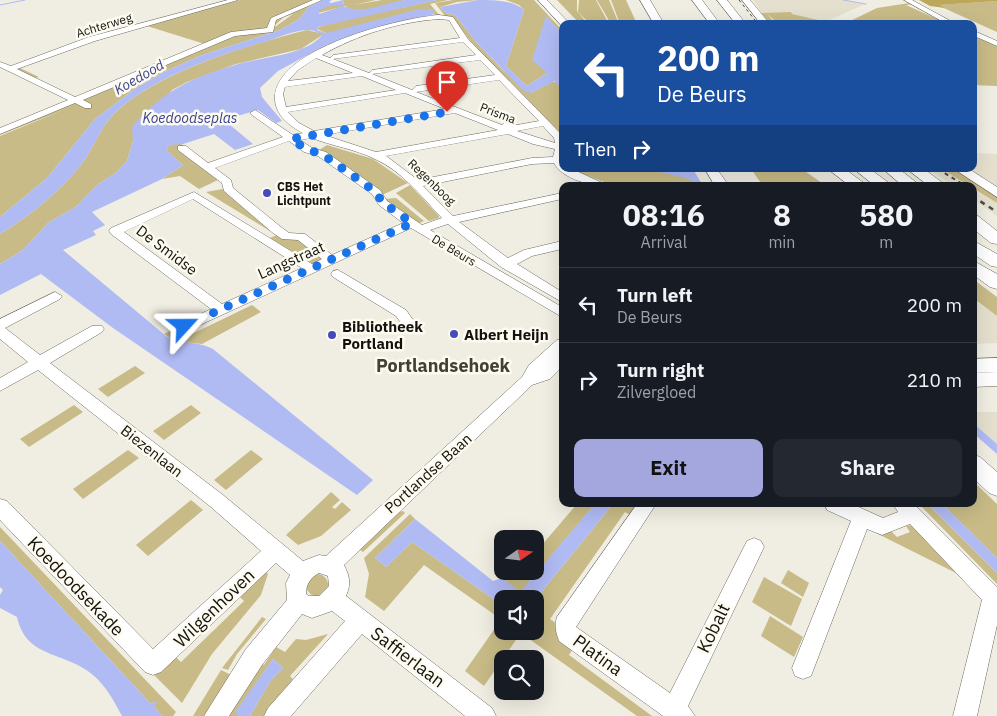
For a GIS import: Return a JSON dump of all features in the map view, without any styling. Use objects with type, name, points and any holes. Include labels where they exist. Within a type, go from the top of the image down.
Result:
[{"type":"highway","points":[[645,0],[657,20]]},
{"type":"highway","points":[[697,0],[712,20]]},
{"type":"highway","points":[[709,0],[724,20]]},
{"type":"highway","points":[[722,0],[738,20]]},
{"type":"highway","points":[[839,172],[854,182]]},
{"type":"highway","points":[[865,172],[879,182]]},
{"type":"highway","points":[[876,172],[889,182]]},
{"type":"highway","points":[[894,172],[908,182]]},
{"type":"highway","points":[[910,172],[923,182]]},
{"type":"highway","points":[[918,172],[933,182]]},
{"type":"highway","points":[[977,213],[997,227]]},
{"type":"highway","points":[[977,224],[997,240]]},
{"type":"highway","points":[[977,232],[997,246]]},
{"type":"highway","points":[[977,248],[997,262]]},
{"type":"highway","points":[[977,269],[997,283]]},
{"type":"main road","points":[[542,0],[562,20]]},
{"type":"main road","points":[[746,0],[763,20]]},
{"type":"main road","points":[[965,172],[997,192]]},
{"type":"main road","points":[[977,366],[997,364]]},
{"type":"main road","points":[[977,380],[997,379]]},
{"type":"main road","points":[[977,456],[997,474]]},
{"type":"main road","points":[[977,468],[997,486]]},
{"type":"street","name":"Achterweg","points":[[4,67],[101,37],[235,0]]},
{"type":"street","points":[[0,131],[234,34],[270,30],[273,19],[319,0]]},
{"type":"street","points":[[907,0],[945,20]]},
{"type":"street","points":[[406,91],[282,110],[279,96],[281,85],[298,67],[318,54],[349,39],[397,24],[433,18],[451,18],[465,40],[559,137]]},
{"type":"street","points":[[397,24],[407,31]]},
{"type":"street","points":[[977,34],[997,44]]},
{"type":"street","points":[[333,57],[465,40]]},
{"type":"street","name":"Prisma","points":[[318,54],[333,57],[406,91],[513,129],[546,123]]},
{"type":"street","name":"Prisma","points":[[318,54],[416,90],[513,129],[537,142],[559,147]]},
{"type":"street","points":[[281,85],[481,57]]},
{"type":"street","points":[[4,67],[88,106]]},
{"type":"street","points":[[416,90],[501,77]]},
{"type":"street","name":"Regenboog","points":[[282,110],[292,121],[313,135],[375,155],[400,169],[451,220],[506,264],[559,296]]},
{"type":"street","points":[[207,166],[291,139],[456,110]]},
{"type":"street","name":"De Beurs","points":[[255,113],[308,150],[322,154],[376,192],[382,202],[417,227],[559,311]]},
{"type":"street","points":[[375,155],[513,129]]},
{"type":"street","points":[[182,148],[227,182],[228,189],[277,230],[286,236],[301,237],[330,260]]},
{"type":"street","points":[[416,184],[532,161],[559,166]]},
{"type":"street","points":[[574,172],[595,182]]},
{"type":"street","name":"De Smidse","points":[[221,310],[116,232],[117,229],[194,195],[312,269]]},
{"type":"street","name":"Langstraat","points":[[184,326],[330,260],[417,227],[559,197]]},
{"type":"street","points":[[506,264],[528,253],[559,246]]},
{"type":"street","points":[[338,274],[403,317]]},
{"type":"street","points":[[0,325],[54,296]]},
{"type":"street","points":[[0,385],[97,329]]},
{"type":"street","name":"Biezenlaan","points":[[0,332],[217,501],[302,573]]},
{"type":"street","name":"Portlandse Baan","points":[[330,566],[380,516],[527,381],[534,369],[559,347]]},
{"type":"street","name":"Portlandse Baan","points":[[527,381],[545,375],[559,362]]},
{"type":"street","name":"Koedoodsekade","points":[[0,507],[154,664]]},
{"type":"street","name":"Platina","points":[[646,507],[565,624],[567,633],[678,713]]},
{"type":"street","points":[[840,507],[882,527],[907,509],[995,599],[966,716]]},
{"type":"street","points":[[802,668],[862,518]]},
{"type":"street","name":"Kobalt","points":[[678,713],[754,547]]},
{"type":"street","name":"Wilgenhoven","points":[[154,664],[274,551]]},
{"type":"street","points":[[313,566],[330,566],[340,577],[340,588],[333,599],[325,605],[315,608],[306,607],[299,602],[294,588],[302,573],[313,566]]},
{"type":"street","name":"Saffierlaan","points":[[333,599],[484,716]]},
{"type":"street","points":[[216,716],[245,668],[273,631],[299,602]]},
{"type":"street","points":[[276,716],[360,620]]},
{"type":"shaded area","points":[[240,0],[318,0],[272,19],[270,29],[263,32],[237,33],[208,45],[147,26],[75,47],[20,68],[39,77],[30,77],[16,70],[22,65],[93,39]]},
{"type":"shaded area","points":[[323,0],[309,7],[299,19],[280,30],[202,55],[166,71],[136,88],[95,119],[47,178],[0,217],[0,136],[66,109],[0,135],[0,132],[235,35],[272,29],[293,14],[284,17],[273,27],[273,21]]},
{"type":"shaded area","points":[[343,0],[376,0],[353,5],[382,0],[405,0],[365,10],[350,9],[345,6],[318,13],[319,9],[327,5],[344,4]]},
{"type":"shaded area","points":[[437,0],[448,0],[430,4],[440,16],[417,10],[332,33],[326,33],[317,29],[335,22]]},
{"type":"shaded area","points":[[453,0],[478,0],[457,2],[440,7],[446,13],[455,15],[476,42],[503,70],[531,93],[552,82],[557,82],[559,86],[559,133],[477,50],[454,19],[445,16],[435,3]]},
{"type":"shaded area","points":[[506,0],[534,0],[559,27],[559,30],[546,17],[547,73],[527,86],[506,66],[524,10],[519,5]]},
{"type":"shaded area","points":[[557,0],[577,0],[577,11],[585,20],[576,20]]},
{"type":"shaded area","points":[[579,0],[596,0],[607,20],[586,20],[578,12]]},
{"type":"shaded area","points":[[597,0],[609,0],[617,20],[609,20]]},
{"type":"shaded area","points":[[611,0],[626,0],[635,20],[618,20]]},
{"type":"shaded area","points":[[753,0],[847,0],[865,4],[829,20],[816,20],[791,14],[762,13]]},
{"type":"shaded area","points":[[919,0],[997,1],[939,5],[945,8],[930,6]]},
{"type":"shaded area","points":[[997,1],[997,32],[977,23],[977,20],[970,20],[937,5]]},
{"type":"shaded area","points":[[909,3],[913,4],[906,5],[939,20],[852,20],[877,8]]},
{"type":"shaded area","points":[[791,12],[792,14],[818,20],[774,20],[767,14],[772,20],[767,20],[761,13]]},
{"type":"shaded area","points":[[307,30],[324,34],[301,49],[236,64],[187,82],[172,90],[133,141],[127,161],[117,172],[97,185],[77,206],[48,223],[23,250],[0,264],[0,234],[34,211],[65,183],[83,162],[109,119],[132,99],[154,85],[205,62],[259,43]]},
{"type":"shaded area","points":[[977,35],[997,45],[997,86],[977,85]]},
{"type":"shaded area","points":[[180,143],[184,146],[179,147],[220,179],[199,189],[180,176],[162,179],[183,165],[166,150],[169,145]]},
{"type":"shaded area","points":[[327,145],[373,159],[408,183],[382,195],[319,150]]},
{"type":"shaded area","points":[[977,153],[997,154],[997,187],[972,172],[977,172]]},
{"type":"shaded area","points":[[578,172],[664,172],[676,174],[693,182],[604,182]]},
{"type":"shaded area","points":[[753,172],[806,172],[820,182],[760,182]]},
{"type":"shaded area","points":[[932,172],[947,172],[963,182],[947,182]]},
{"type":"shaded area","points":[[947,172],[960,172],[975,182],[963,182]]},
{"type":"shaded area","points":[[977,183],[997,196],[997,203],[977,191]]},
{"type":"shaded area","points":[[410,185],[439,218],[429,221],[396,193]]},
{"type":"shaded area","points":[[223,189],[274,229],[270,231],[206,192]]},
{"type":"shaded area","points":[[977,191],[997,203],[997,216],[977,202]]},
{"type":"shaded area","points":[[396,198],[424,221],[417,224],[384,199]]},
{"type":"shaded area","points":[[279,234],[300,238],[325,258],[313,264],[270,238]]},
{"type":"shaded area","points":[[977,282],[997,297],[997,316],[977,301]]},
{"type":"shaded area","points":[[977,302],[997,316],[997,343],[977,344]]},
{"type":"shaded area","points":[[252,305],[261,312],[202,344],[175,341],[164,334],[179,327],[192,334]]},
{"type":"shaded area","points":[[135,366],[145,373],[108,397],[98,389]]},
{"type":"shaded area","points":[[74,405],[83,412],[29,447],[20,439]]},
{"type":"shaded area","points":[[191,405],[201,413],[164,440],[153,431]]},
{"type":"shaded area","points":[[977,412],[997,412],[997,444],[977,426]]},
{"type":"shaded area","points":[[128,450],[139,458],[83,499],[73,489]]},
{"type":"shaded area","points":[[251,450],[263,459],[226,490],[214,480]]},
{"type":"shaded area","points":[[977,485],[997,504],[997,558],[945,507],[977,507]]},
{"type":"shaded area","points":[[331,492],[340,500],[332,507],[335,509],[342,502],[351,510],[321,536],[298,545],[286,535]]},
{"type":"shaded area","points":[[191,500],[203,510],[148,556],[136,545]]},
{"type":"shaded area","points":[[574,507],[592,507],[544,565],[544,542]]},
{"type":"shaded area","points":[[611,507],[635,507],[630,515],[625,512],[550,619],[558,625],[574,647],[569,655],[652,716],[637,716],[531,640],[544,640],[543,590]]},
{"type":"shaded area","points":[[922,507],[931,507],[997,573],[997,584]]},
{"type":"shaded area","points":[[403,511],[405,513],[363,552],[359,549],[391,515]]},
{"type":"shaded area","points":[[410,514],[415,519],[375,558],[386,567],[412,542],[494,599],[494,614],[424,565],[384,611],[365,597],[369,574],[364,558]]},
{"type":"shaded area","points":[[913,525],[960,575],[876,533],[890,530],[897,537],[910,532],[906,526]]},
{"type":"shaded area","points":[[0,527],[176,712],[173,716],[162,716],[154,706],[155,701],[151,704],[0,541]]},
{"type":"shaded area","points":[[264,570],[268,574],[261,595],[212,654],[182,703],[154,675],[174,655],[181,662],[244,601],[237,594]]},
{"type":"shaded area","points":[[788,570],[809,583],[803,597],[781,583]]},
{"type":"shaded area","points":[[317,574],[325,577],[328,585],[325,593],[317,596],[309,593],[306,585],[309,577]]},
{"type":"shaded area","points":[[764,577],[802,599],[791,626],[752,602]]},
{"type":"shaded area","points":[[504,580],[531,580],[523,590],[516,590]]},
{"type":"shaded area","points":[[770,616],[803,637],[794,657],[761,636]]},
{"type":"shaded area","points":[[262,617],[266,619],[237,654],[228,670],[222,668]]},
{"type":"shaded area","points":[[494,630],[494,640],[516,640],[509,650],[494,650],[494,672],[484,686],[465,671]]},
{"type":"shaded area","points":[[328,634],[290,676],[298,685],[270,716],[250,716],[271,680],[283,668],[273,659],[236,712],[240,716],[224,716],[261,662],[264,665],[276,647],[285,652],[296,639],[306,640]]},
{"type":"shaded area","points":[[221,670],[231,675],[208,716],[193,716]]},
{"type":"water","name":"Koedoodseplas","points":[[323,0],[332,0],[329,2],[331,3],[343,0],[344,5],[332,5],[319,10],[319,14],[343,6],[366,9],[397,1],[437,0],[318,27],[317,30],[326,33],[416,10],[432,9],[435,14],[378,27],[326,45],[278,71],[260,88],[262,97],[282,121],[276,123],[258,110],[224,120],[253,144],[235,150],[214,134],[183,144],[169,145],[166,150],[183,165],[162,179],[92,212],[105,225],[93,231],[96,235],[63,250],[166,336],[178,341],[200,344],[213,349],[373,480],[357,495],[113,328],[41,274],[0,295],[0,264],[23,250],[48,223],[77,206],[97,185],[117,172],[127,161],[133,141],[132,127],[166,95],[204,75],[245,62],[282,55],[306,47],[323,34],[308,30],[288,34],[228,53],[186,69],[146,89],[109,119],[83,162],[65,183],[34,211],[0,234],[0,217],[47,178],[95,119],[136,88],[166,71],[202,55],[280,30],[299,19],[309,7]]},
{"type":"water","points":[[478,0],[509,2],[524,10],[506,66],[527,86],[547,73],[532,60],[546,16],[559,30],[559,87],[555,81],[531,93],[524,91],[476,42],[455,15],[446,13],[440,7]]},
{"type":"water","points":[[660,172],[695,172],[701,182],[693,182],[689,179]]},
{"type":"water","points":[[977,426],[997,444],[997,454],[977,436]]},
{"type":"water","points":[[592,507],[611,507],[543,590],[522,590],[530,580],[544,580],[544,564]]},
{"type":"water","points":[[931,507],[945,507],[997,558],[997,573]]},
{"type":"water","points":[[415,519],[493,581],[505,580],[517,590],[494,590],[494,599],[412,542],[386,567],[375,558]]},
{"type":"water","points":[[0,541],[151,704],[155,701],[157,703],[154,706],[162,716],[122,716],[113,699],[98,679],[82,667],[48,653],[29,640],[22,631],[17,617],[0,608],[0,595],[3,590],[0,587]]},
{"type":"water","points":[[273,659],[283,668],[271,680],[250,716],[240,716],[235,712]]},
{"type":"waterway","points":[[0,5],[25,0]]},
{"type":"waterway","points":[[843,0],[866,4]]},
{"type":"railway","points":[[739,0],[755,20]]},
{"type":"railway","points":[[943,172],[959,182]]},
{"type":"railway","points":[[977,199],[997,212]]},
{"type":"place","name":"CBS Het Lichtpunt","points":[[267,193]]},
{"type":"place","name":"Albert Heijn","points":[[454,334]]},
{"type":"place","name":"Bibliotheek Portland","points":[[332,335]]},
{"type":"district","name":"Portlandsehoek","points":[[443,365]]},
{"type":"route","points":[[184,326],[412,223],[382,202],[379,194],[322,154],[311,152],[291,139],[325,131],[447,112]]},
{"type":"water label","name":"Koedood","points":[[139,77]]}]
